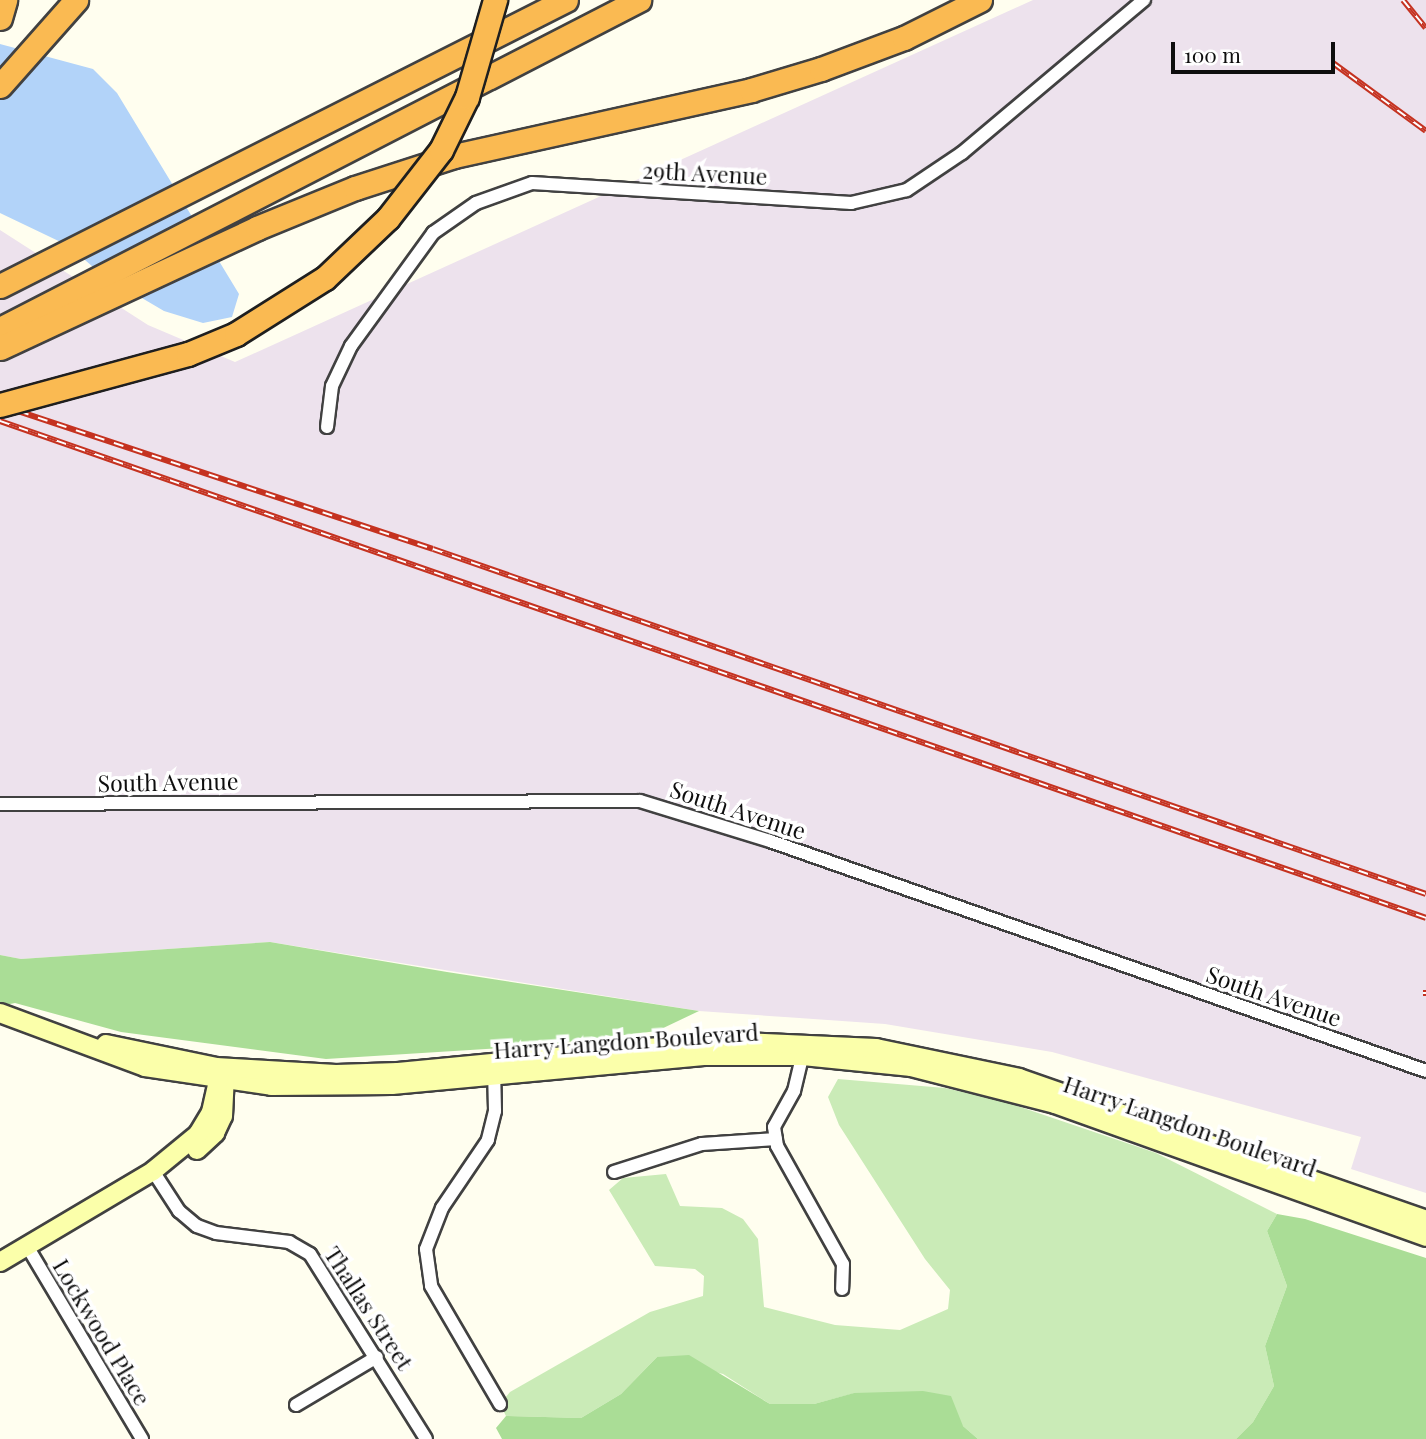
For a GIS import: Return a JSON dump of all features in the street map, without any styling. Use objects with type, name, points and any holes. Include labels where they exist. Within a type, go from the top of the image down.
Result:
[{"type":"highway","points":[[0,18],[5,0]]},
{"type":"highway","points":[[0,86],[76,0]]},
{"type":"highway","points":[[0,405],[188,354],[236,334],[325,278],[388,218],[441,150],[467,97],[495,0]]},
{"type":"highway","points":[[0,286],[566,0]]},
{"type":"highway","points":[[0,328],[639,0]]},
{"type":"highway","points":[[0,348],[257,228],[355,188],[454,156],[751,90],[854,58],[980,0]]},
{"type":"main road","name":"Harry Langdon Boulevard","points":[[0,1013],[134,1063],[188,1076],[494,1069],[804,1049],[927,1056],[1018,1078],[1426,1220]]},
{"type":"main road","name":"Harry Langdon Boulevard","points":[[62,1037],[254,1085],[356,1087],[494,1069]]},
{"type":"main road","name":"Harry Langdon Boulevard","points":[[804,1049],[911,1067],[1009,1090],[1426,1237]]},
{"type":"main road","points":[[188,1076],[218,1109]]},
{"type":"main road","points":[[0,1262],[153,1171],[203,1146],[219,1125],[221,1077]]},
{"type":"main road","points":[[218,1109],[239,1090],[254,1085]]},
{"type":"street","name":"29th Avenue","points":[[327,427],[332,386],[351,346],[433,233],[476,203],[532,183],[851,203],[907,190],[962,153],[1144,0]]},
{"type":"street","name":"South Avenue","points":[[0,804],[640,802],[770,841],[1426,1071]]},
{"type":"street","points":[[804,1049],[794,1091],[774,1127],[776,1139],[843,1264],[842,1289]]},
{"type":"street","points":[[494,1069],[495,1111],[488,1140],[442,1208],[426,1249],[431,1286],[500,1404]]},
{"type":"street","points":[[614,1172],[702,1143],[776,1139]]},
{"type":"street","name":"Thallas Street","points":[[153,1171],[179,1211],[197,1226],[216,1233],[289,1242],[310,1254],[426,1439]]},
{"type":"street","name":"Lockwood Place","points":[[27,1246],[142,1439]]},
{"type":"street","points":[[296,1405],[377,1357]]},
{"type":"shaded area","points":[[1033,0],[1426,0],[1426,1193],[1351,1169],[1361,1137],[1052,1052],[885,1024],[699,1011],[270,942],[21,959],[0,955],[0,230],[148,325],[235,362]]},
{"type":"green space","points":[[270,942],[699,1011],[657,1031],[535,1046],[326,1059],[121,1032],[15,1003],[0,1006],[0,955],[21,959]]},
{"type":"green space","points":[[838,1079],[945,1088],[1006,1102],[1156,1153],[1277,1214],[1267,1231],[1287,1286],[1265,1346],[1274,1386],[1253,1422],[1236,1439],[978,1439],[963,1426],[855,1393],[814,1404],[770,1404],[723,1374],[657,1357],[621,1394],[581,1418],[506,1416],[500,1404],[510,1392],[650,1312],[703,1296],[704,1276],[695,1269],[655,1266],[609,1190],[623,1178],[666,1174],[680,1206],[722,1208],[743,1219],[758,1239],[764,1307],[835,1325],[900,1330],[948,1309],[950,1290],[925,1259],[839,1125],[828,1097]]},
{"type":"green space","points":[[1277,1214],[1305,1219],[1426,1258],[1426,1439],[1236,1439],[1253,1422],[1274,1386],[1265,1346],[1287,1286],[1267,1231]]},
{"type":"green space","points":[[689,1355],[770,1404],[814,1404],[854,1393],[923,1391],[951,1396],[963,1426],[978,1439],[502,1439],[496,1428],[506,1416],[581,1418],[621,1394],[657,1357]]},
{"type":"water","points":[[0,44],[93,69],[117,93],[239,294],[232,317],[203,323],[164,311],[101,274],[69,246],[0,213]]},
{"type":"railway","points":[[1403,0],[1426,28]]},
{"type":"railway","points":[[1333,63],[1426,131]]},
{"type":"railway","points":[[0,405],[433,549],[1426,894]]},
{"type":"railway","points":[[0,421],[1426,918]]}]
